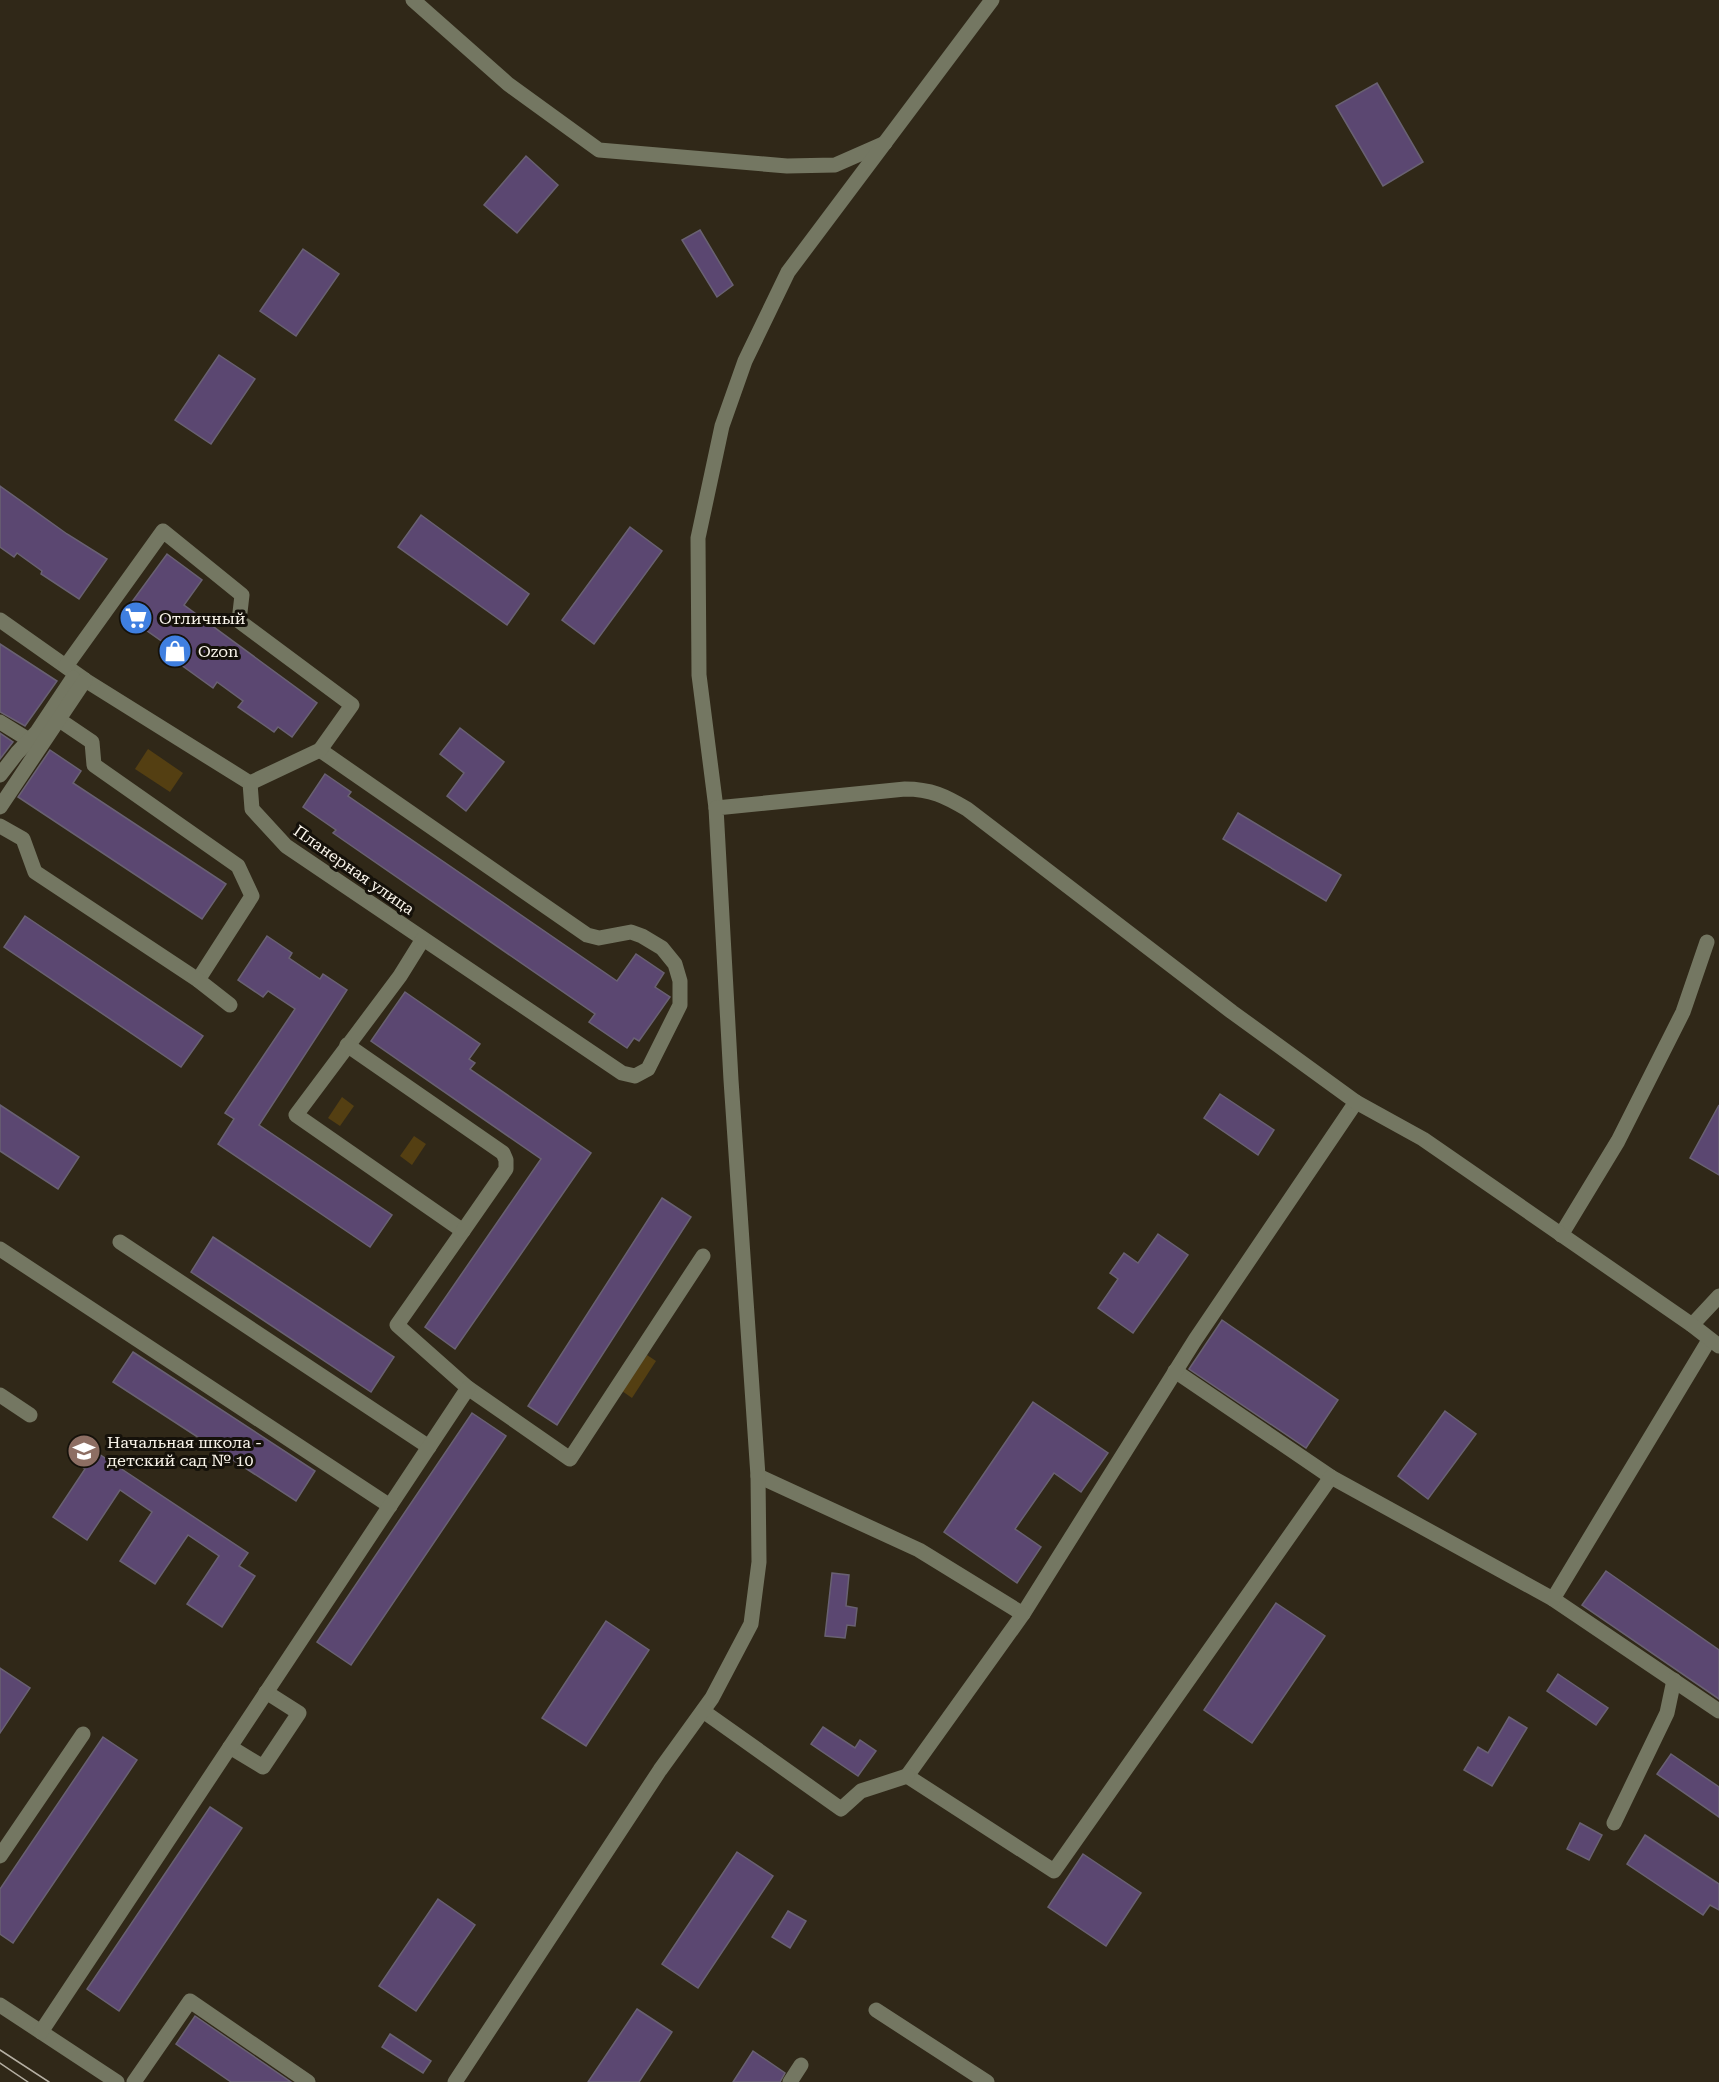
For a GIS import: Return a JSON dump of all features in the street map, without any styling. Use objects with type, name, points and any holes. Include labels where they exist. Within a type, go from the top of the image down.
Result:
[{"type":"street","points":[[413,0],[508,84],[599,150],[787,166],[835,165],[888,141]]},
{"type":"street","points":[[455,2082],[660,1770],[703,1711],[751,1624],[759,1562],[758,1476],[731,1080],[716,808],[699,675],[698,538],[723,426],[745,361],[788,272],[992,0]]},
{"type":"street","points":[[0,620],[76,673],[250,783],[320,750],[352,705],[239,621],[242,595],[163,531],[76,673],[37,732],[0,775]]},
{"type":"street","points":[[0,807],[58,719],[76,673]]},
{"type":"street","points":[[58,719],[92,742],[93,765],[238,866],[252,896],[198,980]]},
{"type":"street","points":[[0,722],[29,740]]},
{"type":"street","name":"Планерная улица","points":[[250,783],[252,809],[286,846],[622,1073],[635,1076],[648,1069],[680,1005],[680,981],[675,964],[662,948],[631,932],[599,938],[587,935],[320,750]]},
{"type":"street","points":[[716,808],[905,789],[922,789],[945,795],[967,809],[1232,1012],[1356,1102],[1423,1139],[1692,1325],[1714,1343],[1554,1599]]},
{"type":"street","points":[[0,826],[23,839],[35,872],[198,980],[230,1005]]},
{"type":"street","points":[[423,939],[400,976],[296,1115],[463,1230]]},
{"type":"street","points":[[1562,1235],[1615,1146],[1683,1012],[1707,942]]},
{"type":"street","points":[[347,1045],[503,1153],[506,1160],[506,1169],[397,1325],[468,1388],[570,1459],[703,1256]]},
{"type":"street","points":[[703,1711],[841,1809],[861,1791],[907,1776],[1023,1614],[1175,1371],[1356,1102]]},
{"type":"street","points":[[120,1242],[429,1447]]},
{"type":"street","points":[[0,1249],[390,1506]]},
{"type":"street","points":[[1692,1325],[1719,1296]]},
{"type":"street","points":[[1175,1371],[1331,1477],[1554,1599],[1719,1711]]},
{"type":"street","points":[[41,2032],[468,1388]]},
{"type":"street","points":[[0,1395],[30,1414]]},
{"type":"street","points":[[758,1476],[919,1550],[1023,1614]]},
{"type":"street","points":[[907,1776],[1054,1871],[1331,1477]]},
{"type":"street","points":[[1614,1822],[1666,1713],[1674,1680]]},
{"type":"street","points":[[230,1747],[263,1767],[299,1713],[266,1692]]},
{"type":"street","points":[[0,1856],[83,1734]]},
{"type":"street","points":[[134,2082],[190,2001],[309,2082]]},
{"type":"street","points":[[0,2005],[117,2082]]},
{"type":"street","points":[[876,2010],[970,2078],[987,2082]]},
{"type":"street","points":[[790,2082],[801,2066]]},
{"type":"shaded area","points":[[148,749],[183,773],[170,792],[135,769]]},
{"type":"shaded area","points":[[342,1097],[354,1106],[340,1126],[328,1118]]},
{"type":"shaded area","points":[[414,1136],[426,1144],[412,1165],[400,1156]]},
{"type":"shaded area","points":[[647,1355],[656,1361],[632,1398],[622,1391]]},
{"type":"building","points":[[1377,83],[1423,162],[1383,186],[1336,106]]},
{"type":"building","points":[[526,156],[558,185],[517,233],[484,205]]},
{"type":"building","points":[[700,230],[733,285],[717,297],[682,240]]},
{"type":"building","points":[[303,249],[339,274],[296,336],[260,311]]},
{"type":"building","points":[[219,355],[255,379],[211,444],[175,420]]},
{"type":"building","points":[[0,486],[67,534],[107,559],[79,599],[41,574],[42,571],[17,553],[14,557],[0,547]]},
{"type":"building","points":[[421,515],[529,594],[507,625],[398,547]]},
{"type":"building","points":[[630,527],[662,551],[594,644],[562,620]]},
{"type":"building","points":[[167,554],[202,580],[184,605],[317,703],[292,737],[278,727],[274,732],[238,707],[243,701],[217,682],[213,688],[162,651],[167,645],[123,614]]},
{"type":"building","points":[[0,644],[57,681],[25,726],[0,712]]},
{"type":"building","points":[[460,728],[504,762],[466,811],[447,796],[464,773],[440,754]]},
{"type":"building","points":[[0,733],[13,742],[0,759]]},
{"type":"building","points":[[50,750],[81,771],[73,783],[226,884],[202,919],[18,797]]},
{"type":"building","points":[[325,774],[351,792],[348,796],[617,981],[636,954],[664,973],[655,987],[670,997],[639,1041],[634,1038],[627,1048],[589,1022],[595,1014],[333,833],[336,830],[303,807]]},
{"type":"building","points":[[1238,813],[1341,875],[1326,901],[1223,839]]},
{"type":"building","points":[[25,916],[203,1036],[181,1067],[4,947]]},
{"type":"building","points":[[267,936],[292,953],[289,958],[320,979],[323,974],[347,990],[259,1125],[392,1215],[370,1247],[218,1144],[234,1119],[225,1113],[295,1009],[268,991],[263,997],[238,980]]},
{"type":"building","points":[[405,992],[480,1044],[469,1059],[475,1063],[470,1069],[591,1153],[455,1349],[425,1327],[541,1159],[371,1041]]},
{"type":"building","points":[[1220,1094],[1274,1130],[1258,1155],[1204,1118]]},
{"type":"building","points":[[0,1105],[79,1157],[58,1189],[0,1151]]},
{"type":"building","points":[[1719,1105],[1719,1175],[1690,1158]]},
{"type":"building","points":[[662,1198],[691,1217],[557,1425],[528,1406]]},
{"type":"building","points":[[1158,1234],[1188,1255],[1133,1333],[1098,1308],[1118,1279],[1110,1273],[1124,1253],[1138,1263]]},
{"type":"building","points":[[213,1237],[394,1357],[371,1392],[191,1272]]},
{"type":"building","points":[[1222,1320],[1338,1400],[1306,1448],[1189,1369]]},
{"type":"building","points":[[133,1352],[315,1471],[296,1501],[113,1382]]},
{"type":"building","points":[[1033,1402],[1108,1453],[1081,1492],[1054,1473],[1015,1529],[1041,1547],[1017,1583],[944,1532]]},
{"type":"building","points":[[1445,1411],[1476,1434],[1428,1499],[1398,1476]]},
{"type":"building","points":[[472,1413],[506,1436],[351,1665],[317,1642]]},
{"type":"building","points":[[81,1442],[248,1553],[239,1566],[255,1576],[222,1627],[187,1604],[219,1556],[188,1535],[155,1584],[120,1561],[152,1512],[120,1490],[87,1540],[53,1517],[85,1469],[70,1459]]},
{"type":"building","points":[[1606,1571],[1719,1650],[1719,1699],[1582,1605]]},
{"type":"building","points":[[832,1573],[849,1575],[846,1606],[857,1608],[855,1626],[847,1625],[845,1638],[825,1636]]},
{"type":"building","points":[[1276,1603],[1325,1636],[1252,1743],[1204,1710]]},
{"type":"building","points":[[606,1621],[649,1650],[586,1746],[542,1718]]},
{"type":"building","points":[[0,1668],[30,1688],[0,1733]]},
{"type":"building","points":[[1558,1674],[1608,1708],[1596,1725],[1547,1691]]},
{"type":"building","points":[[1509,1717],[1527,1728],[1492,1786],[1464,1770],[1478,1747],[1488,1753]]},
{"type":"building","points":[[823,1727],[855,1748],[860,1740],[876,1751],[858,1776],[811,1744]]},
{"type":"building","points":[[103,1737],[137,1760],[13,1943],[0,1934],[0,1889]]},
{"type":"building","points":[[1671,1754],[1719,1787],[1719,1817],[1657,1774]]},
{"type":"building","points":[[210,1807],[242,1828],[119,2011],[87,1989]]},
{"type":"building","points":[[1580,1823],[1602,1835],[1589,1860],[1567,1849]]},
{"type":"building","points":[[1645,1835],[1719,1884],[1719,1910],[1710,1905],[1703,1915],[1627,1864]]},
{"type":"building","points":[[737,1852],[773,1876],[698,1988],[662,1964]]},
{"type":"building","points":[[1083,1854],[1141,1893],[1106,1946],[1048,1907]]},
{"type":"building","points":[[438,1899],[475,1925],[416,2011],[379,1986]]},
{"type":"building","points":[[788,1911],[806,1921],[790,1948],[772,1937]]},
{"type":"building","points":[[637,2009],[672,2032],[639,2082],[588,2082]]},
{"type":"building","points":[[195,2016],[291,2082],[231,2082],[176,2044]]},
{"type":"building","points":[[390,2034],[431,2061],[423,2073],[382,2047]]},
{"type":"building","points":[[753,2051],[785,2073],[780,2082],[733,2082]]},
{"type":"tram line","points":[[0,2050],[49,2082]]},
{"type":"tram line","points":[[0,2063],[28,2082]]},
{"type":"place","name":"Отличный","points":[[136,618]]},
{"type":"place","name":"Ozon","points":[[175,651]]},
{"type":"place","name":"Начальная школа - детский сад № 10","points":[[84,1451]]}]
